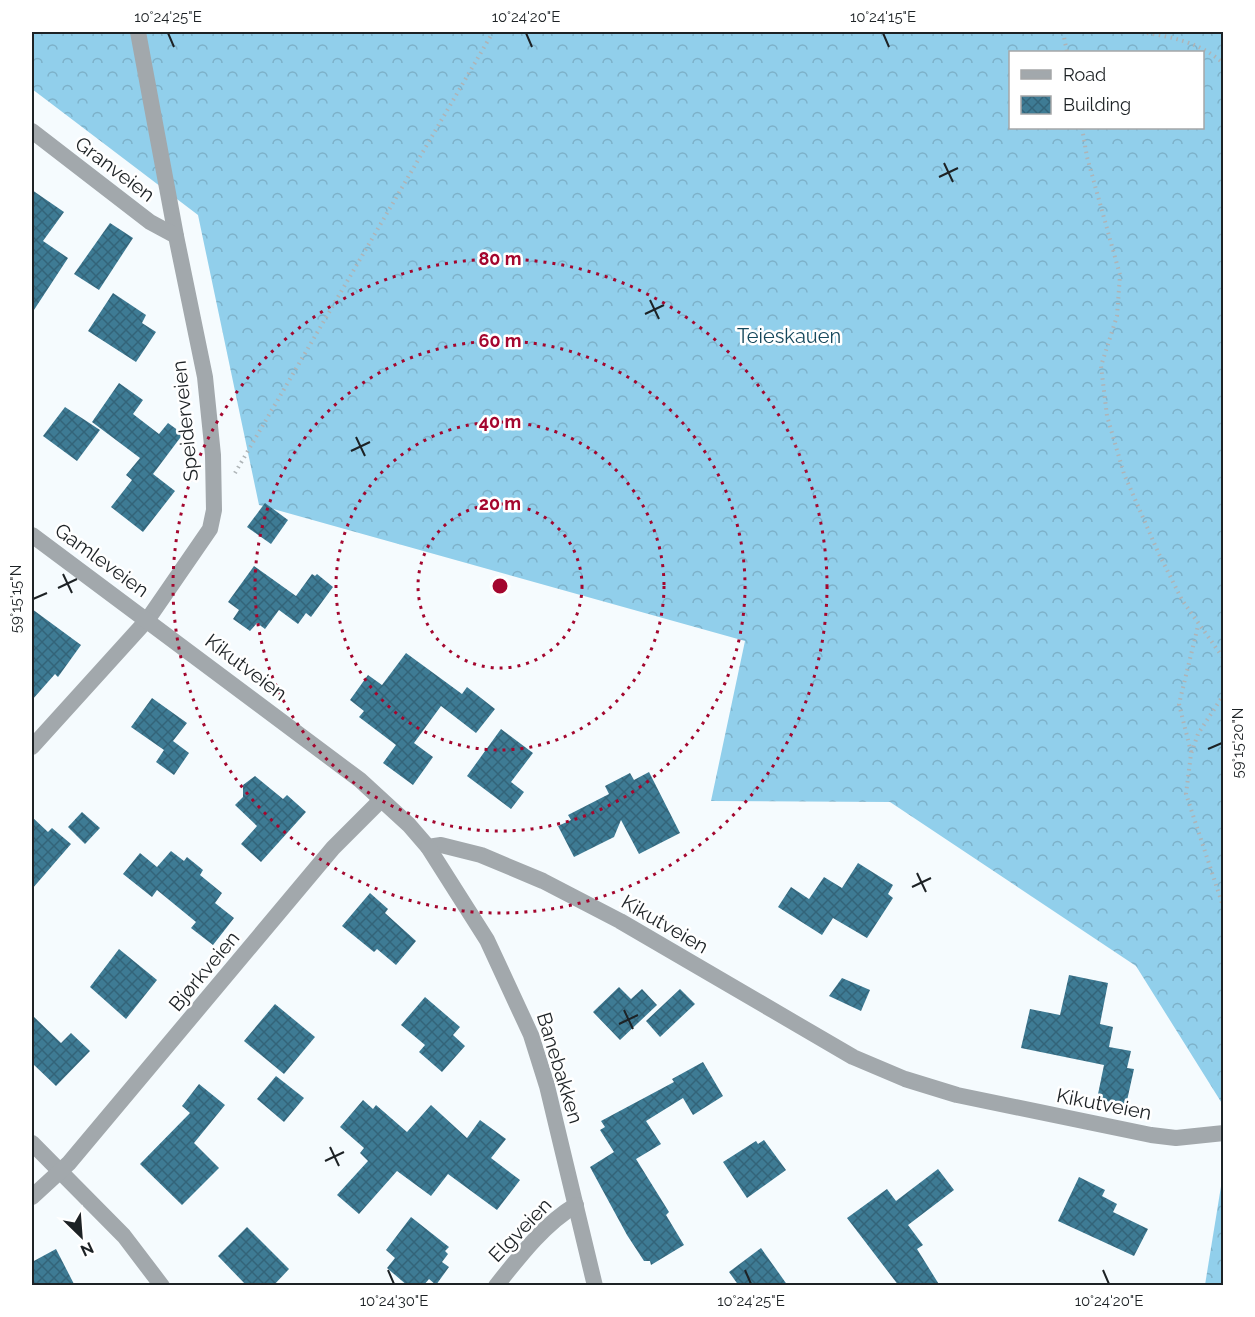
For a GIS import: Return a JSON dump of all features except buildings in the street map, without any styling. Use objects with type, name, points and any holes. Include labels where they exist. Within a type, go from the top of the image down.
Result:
[{"type":"street","name":"Speiderveien","points":[[32,747],[148,619],[205,538],[214,510],[213,455],[204,377],[138,32]]},
{"type":"street","name":"Granveien","points":[[32,131],[150,222],[176,236]]},
{"type":"street","name":"Gamleveien","points":[[32,535],[148,619]]},
{"type":"street","name":"Kikutveien","points":[[148,619],[306,738],[409,825],[428,847],[441,846],[481,855],[543,881],[620,921],[853,1057],[929,1088],[1151,1135],[1176,1138],[1224,1133]]},
{"type":"street","name":"Bjørkveien","points":[[32,1197],[61,1171],[140,1081],[323,860],[381,800]]},
{"type":"street","name":"Banebakken","points":[[428,847],[488,940],[531,1035],[547,1086],[595,1286]]},
{"type":"street","points":[[32,1143],[124,1236],[162,1286]]},
{"type":"street","name":"Elgveien","points":[[496,1286],[560,1214],[576,1205]]},
{"type":"path","points":[[214,510],[493,32]]},
{"type":"path","points":[[1063,32],[1067,51]]},
{"type":"path","points":[[1141,32],[1180,38],[1214,55],[1224,64]]},
{"type":"path","points":[[1082,129],[1087,157],[1120,275],[1117,316],[1101,366],[1107,416],[1135,502],[1182,600],[1224,659]]},
{"type":"path","points":[[1191,754],[1179,704],[1198,625]]},
{"type":"path","points":[[1224,694],[1198,734],[1191,754],[1186,794],[1224,909]]},
{"type":"green space","name":"Teieskauen","points":[[32,32],[1223,32],[1223,1105],[1136,966],[890,802],[711,801],[745,641],[259,505],[198,215],[32,89]]},
{"type":"green space","points":[[1223,1174],[1223,1285],[1205,1285]]}]
